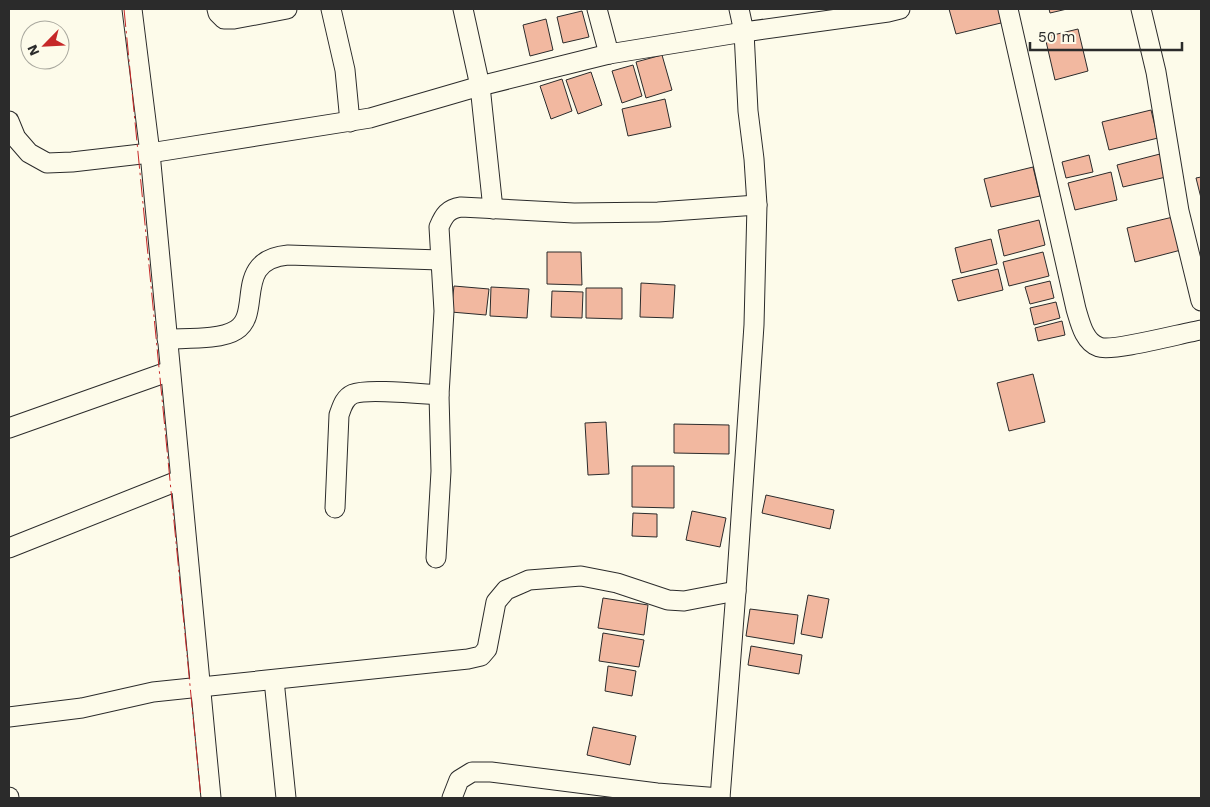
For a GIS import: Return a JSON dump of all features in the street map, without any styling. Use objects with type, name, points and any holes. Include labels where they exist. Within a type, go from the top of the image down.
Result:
[{"type":"street","points":[[132,9],[150,153],[211,798]]},
{"type":"street","points":[[216,9],[224,19],[234,19],[288,9]]},
{"type":"street","points":[[331,9],[345,70],[350,122]]},
{"type":"street","points":[[464,9],[480,86],[493,209]]},
{"type":"street","points":[[597,9],[609,54]]},
{"type":"street","points":[[452,798],[459,780],[472,772],[491,772],[657,794],[720,798],[754,324],[757,205],[748,111],[744,32],[739,9]]},
{"type":"street","points":[[1008,9],[1081,326],[1089,339],[1099,347],[1114,348],[1201,330]]},
{"type":"street","points":[[1141,9],[1156,72],[1179,211],[1201,301]]},
{"type":"street","points":[[9,121],[16,138],[29,152],[47,163],[150,153],[370,118],[480,86],[609,54],[892,10]]},
{"type":"street","points":[[436,558],[442,471],[439,395],[444,311],[439,227],[444,214],[451,209],[461,207],[574,213],[658,212],[757,205]]},
{"type":"street","points":[[167,339],[217,336],[235,331],[241,326],[246,317],[251,287],[256,273],[262,264],[271,258],[288,255],[440,260]]},
{"type":"street","points":[[9,428],[170,371]]},
{"type":"street","points":[[335,508],[339,415],[343,402],[354,393],[373,391],[439,395]]},
{"type":"street","points":[[9,548],[180,480]]},
{"type":"street","points":[[9,718],[82,708],[153,692],[468,660],[481,656],[487,649],[496,602],[506,590],[530,580],[581,576],[617,583],[668,600],[684,600],[736,591]]},
{"type":"street","points":[[274,680],[286,798]]},
{"type":"building","points":[[949,9],[1002,9],[1005,22],[956,34]]},
{"type":"building","points":[[1049,9],[1067,9],[1050,13]]},
{"type":"building","points":[[582,11],[589,37],[563,43],[557,17]]},
{"type":"building","points":[[546,19],[553,50],[530,56],[523,25]]},
{"type":"building","points":[[1078,29],[1088,71],[1055,80],[1045,37]]},
{"type":"building","points":[[662,55],[672,90],[646,98],[636,62]]},
{"type":"building","points":[[633,65],[642,96],[622,103],[612,71]]},
{"type":"building","points":[[591,72],[602,105],[578,114],[566,80]]},
{"type":"building","points":[[562,79],[572,111],[551,119],[540,86]]},
{"type":"building","points":[[665,99],[671,127],[628,136],[622,109]]},
{"type":"building","points":[[1151,110],[1158,138],[1109,150],[1102,122]]},
{"type":"building","points":[[1160,154],[1166,177],[1123,187],[1117,165]]},
{"type":"building","points":[[1089,155],[1093,172],[1066,178],[1062,162]]},
{"type":"building","points":[[1033,167],[1040,196],[991,207],[984,179]]},
{"type":"building","points":[[1111,172],[1117,200],[1075,210],[1068,183]]},
{"type":"building","points":[[1201,177],[1201,198],[1196,178]]},
{"type":"building","points":[[1173,217],[1181,250],[1135,262],[1127,228]]},
{"type":"building","points":[[1039,220],[1045,245],[1004,256],[998,230]]},
{"type":"building","points":[[991,239],[997,264],[961,273],[955,248]]},
{"type":"building","points":[[547,252],[581,252],[582,285],[547,284]]},
{"type":"building","points":[[1043,252],[1049,276],[1009,286],[1003,262]]},
{"type":"building","points":[[998,269],[1003,290],[958,301],[952,280]]},
{"type":"building","points":[[1050,281],[1054,298],[1030,304],[1025,287]]},
{"type":"building","points":[[641,283],[675,285],[673,318],[640,317]]},
{"type":"building","points":[[454,286],[489,289],[486,315],[451,312]]},
{"type":"building","points":[[491,287],[529,289],[527,318],[490,316]]},
{"type":"building","points":[[586,288],[622,288],[622,319],[586,318]]},
{"type":"building","points":[[552,291],[583,292],[582,318],[551,317]]},
{"type":"building","points":[[1056,302],[1060,318],[1034,325],[1030,308]]},
{"type":"building","points":[[1062,321],[1065,335],[1038,341],[1035,328]]},
{"type":"building","points":[[1033,374],[1045,422],[1009,431],[997,383]]},
{"type":"building","points":[[606,422],[609,474],[588,475],[585,423]]},
{"type":"building","points":[[674,424],[729,425],[729,454],[674,453]]},
{"type":"building","points":[[632,466],[674,466],[674,508],[632,507]]},
{"type":"building","points":[[766,495],[834,510],[830,529],[762,513]]},
{"type":"building","points":[[692,511],[726,518],[720,547],[686,540]]},
{"type":"building","points":[[633,513],[657,514],[657,537],[632,536]]},
{"type":"building","points":[[808,595],[829,599],[822,638],[801,634]]},
{"type":"building","points":[[603,598],[648,605],[644,635],[598,628]]},
{"type":"building","points":[[750,609],[798,615],[794,644],[746,636]]},
{"type":"building","points":[[603,633],[644,640],[639,667],[599,661]]},
{"type":"building","points":[[751,646],[802,655],[799,674],[748,665]]},
{"type":"building","points":[[608,666],[636,671],[632,696],[605,691]]},
{"type":"building","points":[[593,727],[636,736],[630,765],[587,755]]},
{"type":"power","points":[[124,9],[201,798]]}]
